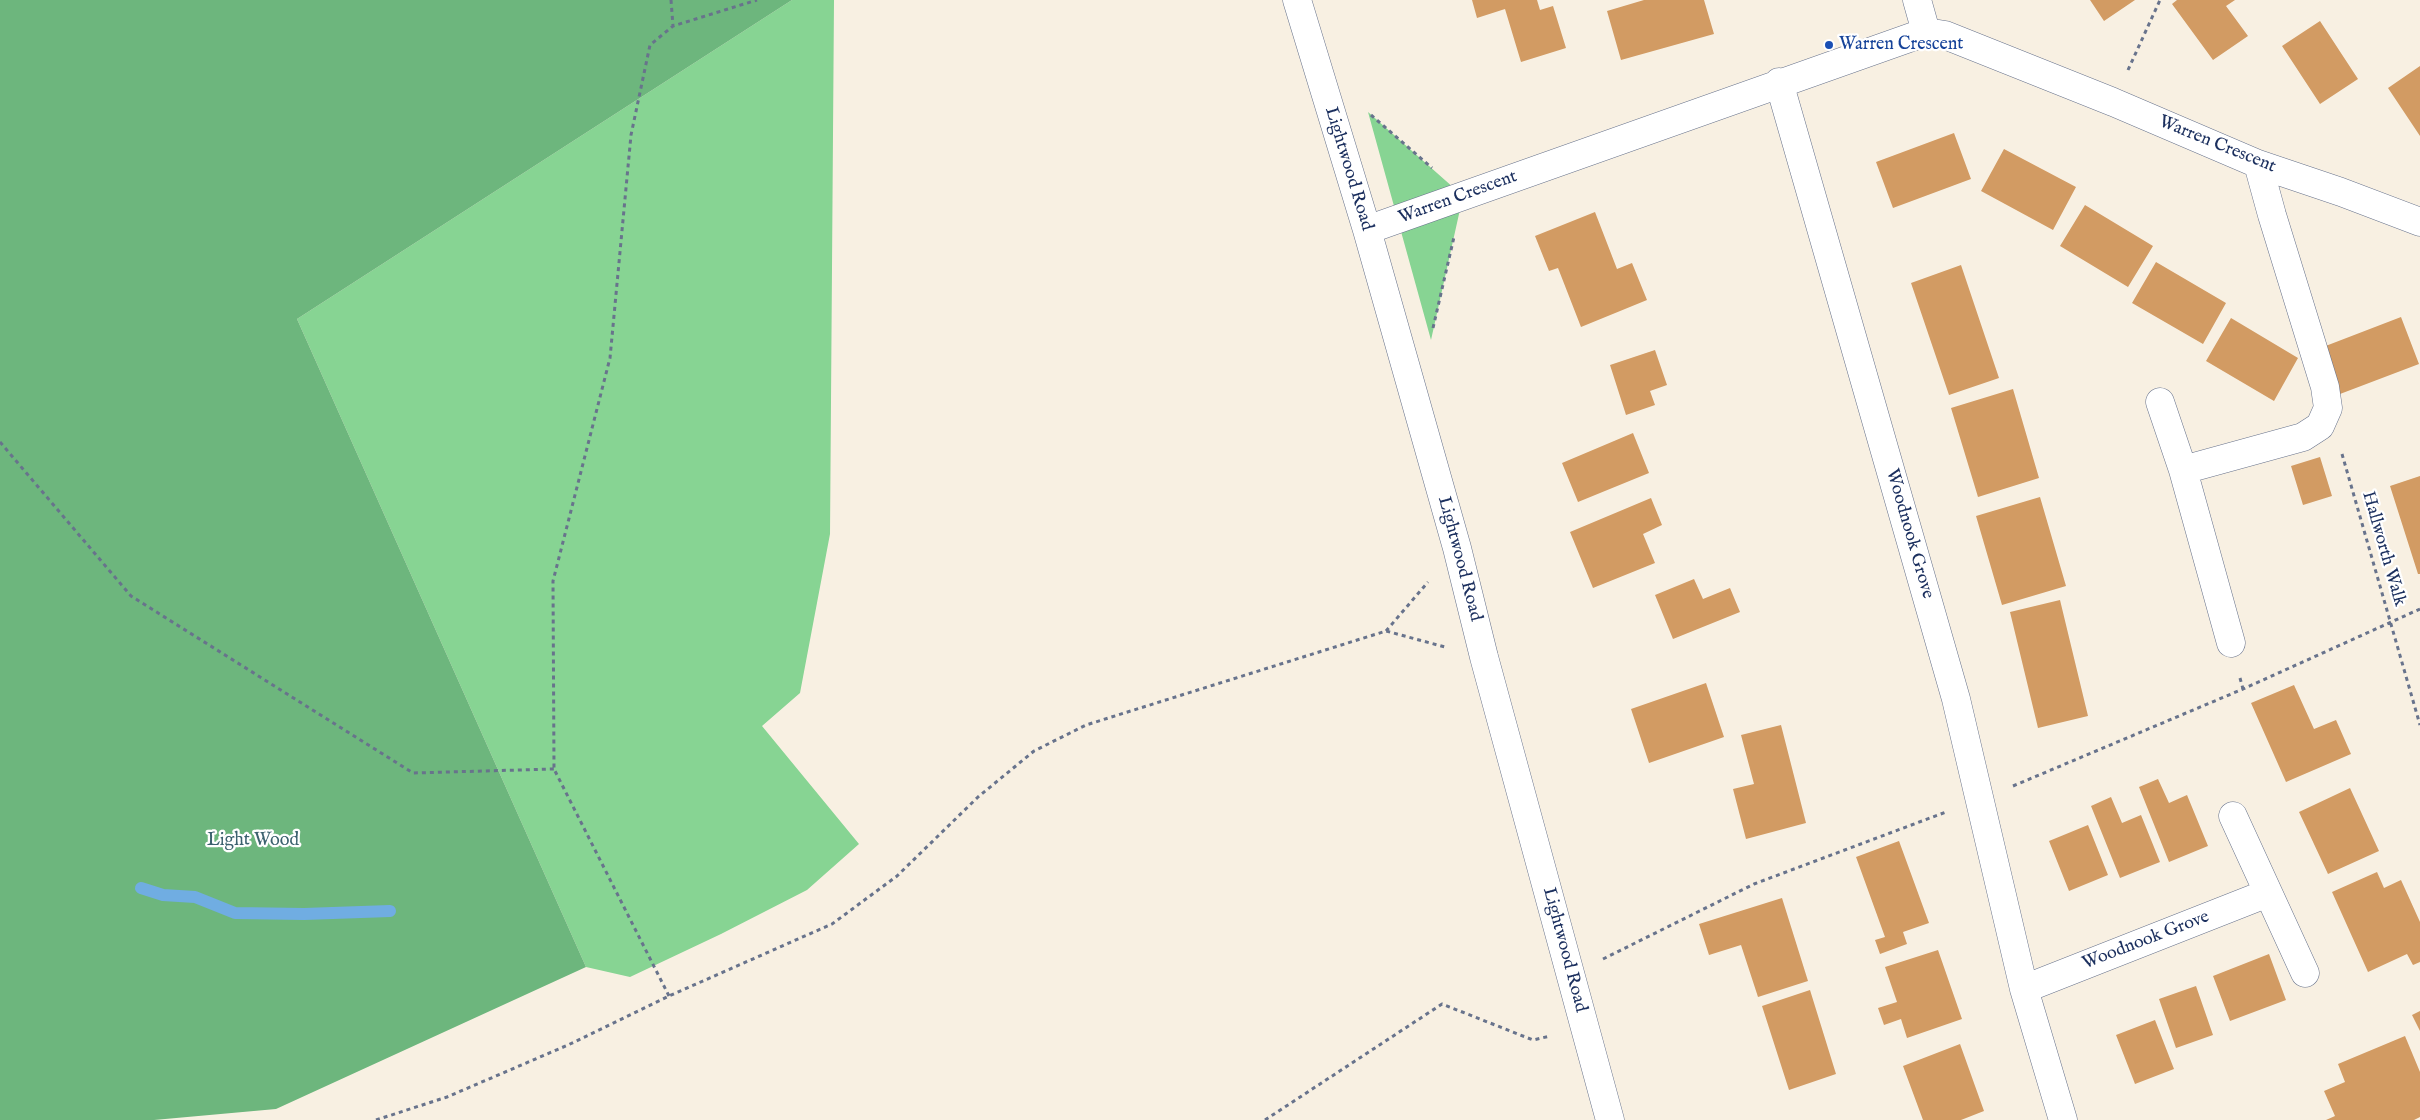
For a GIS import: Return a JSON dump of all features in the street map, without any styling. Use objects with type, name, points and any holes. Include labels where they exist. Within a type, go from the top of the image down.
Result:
[{"type":"street","name":"Lightwood Road","points":[[1298,0],[1367,230],[1457,548],[1484,657],[1610,1120]]},
{"type":"street","points":[[1917,0],[1926,32]]},
{"type":"street","name":"Warren Crescent","points":[[1367,230],[1779,82],[1926,32],[1946,35],[2113,102],[2258,164],[2341,192],[2420,222]]},
{"type":"street","name":"Woodnook Grove","points":[[1779,82],[1956,699],[2024,989],[2063,1120]]},
{"type":"street","points":[[2183,470],[2303,437],[2320,426],[2328,408],[2325,387],[2258,164]]},
{"type":"street","points":[[2160,402],[2183,470],[2231,643]]},
{"type":"street","points":[[2233,816],[2305,973]]},
{"type":"street","name":"Woodnook Grove","points":[[2024,989],[2268,893]]},
{"type":"path","points":[[671,0],[673,26]]},
{"type":"path","points":[[669,996],[554,769],[553,581],[610,358],[632,126],[650,45],[673,26],[757,0]]},
{"type":"path","points":[[2113,102],[2160,0]]},
{"type":"path","name":"Hallworth Walk","points":[[2328,408],[2420,725]]},
{"type":"path","points":[[0,442],[131,596],[413,773],[554,769]]},
{"type":"path","points":[[376,1120],[465,1090],[568,1045],[669,996],[832,924],[897,876],[978,797],[1034,751],[1086,725],[1386,631],[1457,548]]},
{"type":"path","points":[[1571,974],[1754,884],[1979,800],[2243,689],[2420,609]]},
{"type":"path","points":[[1386,631],[1484,657]]},
{"type":"path","points":[[1265,1120],[1442,1004],[1532,1040],[1585,1028]]},
{"type":"green space","name":"Light Wood","points":[[0,0],[792,0],[297,319],[586,967],[276,1109],[154,1120],[0,1120]]},
{"type":"green space","points":[[792,0],[834,0],[830,534],[800,693],[762,726],[859,844],[807,890],[721,934],[630,977],[586,967],[297,319]]},
{"type":"green space","points":[[1368,112],[1463,196],[1431,340]]},
{"type":"building","points":[[1472,0],[1537,0],[1540,10],[1553,6],[1566,48],[1521,62],[1505,9],[1477,18]]},
{"type":"building","points":[[1644,0],[1704,0],[1714,34],[1621,60],[1607,11]]},
{"type":"building","points":[[2090,0],[2135,0],[2104,21]]},
{"type":"building","points":[[2177,0],[2235,0],[2226,6],[2248,36],[2213,60],[2172,4]]},
{"type":"building","points":[[2320,21],[2358,79],[2320,104],[2282,46]]},
{"type":"building","points":[[2420,66],[2420,136],[2388,88]]},
{"type":"building","points":[[1954,133],[1971,179],[1893,208],[1876,162]]},
{"type":"building","points":[[2004,149],[2076,187],[2053,230],[1981,191]]},
{"type":"building","points":[[2085,205],[2153,246],[2128,287],[2060,246]]},
{"type":"building","points":[[1595,212],[1617,269],[1632,263],[1647,300],[1581,327],[1558,268],[1549,271],[1535,236]]},
{"type":"building","points":[[2156,262],[2226,303],[2203,344],[2132,303]]},
{"type":"building","points":[[1961,265],[1999,378],[1949,395],[1911,283]]},
{"type":"building","points":[[2401,317],[2419,364],[2340,394],[2323,347]]},
{"type":"building","points":[[2231,318],[2298,358],[2274,401],[2206,361]]},
{"type":"building","points":[[1655,350],[1667,385],[1650,391],[1655,405],[1626,415],[1610,365]]},
{"type":"building","points":[[2013,389],[2039,478],[1978,497],[1951,408]]},
{"type":"building","points":[[1633,433],[1649,473],[1578,502],[1562,463]]},
{"type":"building","points":[[2320,457],[2332,496],[2303,505],[2291,466]]},
{"type":"building","points":[[2420,476],[2420,574],[2418,574],[2390,486]]},
{"type":"building","points":[[2040,497],[2066,586],[2002,605],[1976,516]]},
{"type":"building","points":[[1651,498],[1662,525],[1643,534],[1655,563],[1593,588],[1570,532]]},
{"type":"building","points":[[1694,579],[1703,599],[1730,588],[1740,612],[1673,639],[1655,595]]},
{"type":"building","points":[[2060,600],[2088,716],[2038,728],[2010,612]]},
{"type":"building","points":[[1706,683],[1724,737],[1649,763],[1631,709]]},
{"type":"building","points":[[2294,685],[2314,729],[2336,720],[2351,754],[2286,782],[2251,703]]},
{"type":"building","points":[[1781,725],[1806,823],[1746,839],[1733,789],[1754,784],[1741,735]]},
{"type":"building","points":[[2158,779],[2169,803],[2187,795],[2208,846],[2169,862],[2139,787]]},
{"type":"building","points":[[2350,788],[2379,851],[2328,874],[2299,812]]},
{"type":"building","points":[[2111,797],[2122,823],[2141,815],[2160,862],[2120,878],[2091,806]]},
{"type":"building","points":[[2088,825],[2108,875],[2069,891],[2049,841]]},
{"type":"building","points":[[1899,841],[1929,923],[1903,932],[1907,944],[1880,954],[1875,940],[1885,937],[1856,857]]},
{"type":"building","points":[[2377,872],[2384,888],[2401,880],[2420,922],[2420,962],[2413,965],[2407,954],[2368,972],[2332,892]]},
{"type":"building","points":[[1782,898],[1808,981],[1758,997],[1741,945],[1709,955],[1699,924]]},
{"type":"building","points":[[1938,950],[1962,1019],[1907,1038],[1901,1019],[1884,1025],[1878,1008],[1897,1002],[1885,967]]},
{"type":"building","points":[[2269,954],[2286,1000],[2230,1021],[2213,976]]},
{"type":"building","points":[[2196,986],[2213,1035],[2176,1048],[2159,999]]},
{"type":"building","points":[[1810,990],[1836,1074],[1789,1090],[1762,1006]]},
{"type":"building","points":[[2420,1011],[2420,1031],[2412,1015]]},
{"type":"building","points":[[2155,1020],[2174,1069],[2135,1084],[2116,1035]]},
{"type":"building","points":[[2405,1036],[2420,1072],[2420,1117],[2414,1120],[2326,1120],[2335,1116],[2324,1091],[2345,1082],[2338,1064]]},
{"type":"building","points":[[1960,1044],[1984,1111],[1961,1120],[1923,1120],[1903,1066]]},
{"type":"waterway","points":[[141,888],[163,895],[195,897],[235,913],[304,914],[390,911]]},
{"type":"place","name":"Warren Crescent","points":[[1829,45]]}]
